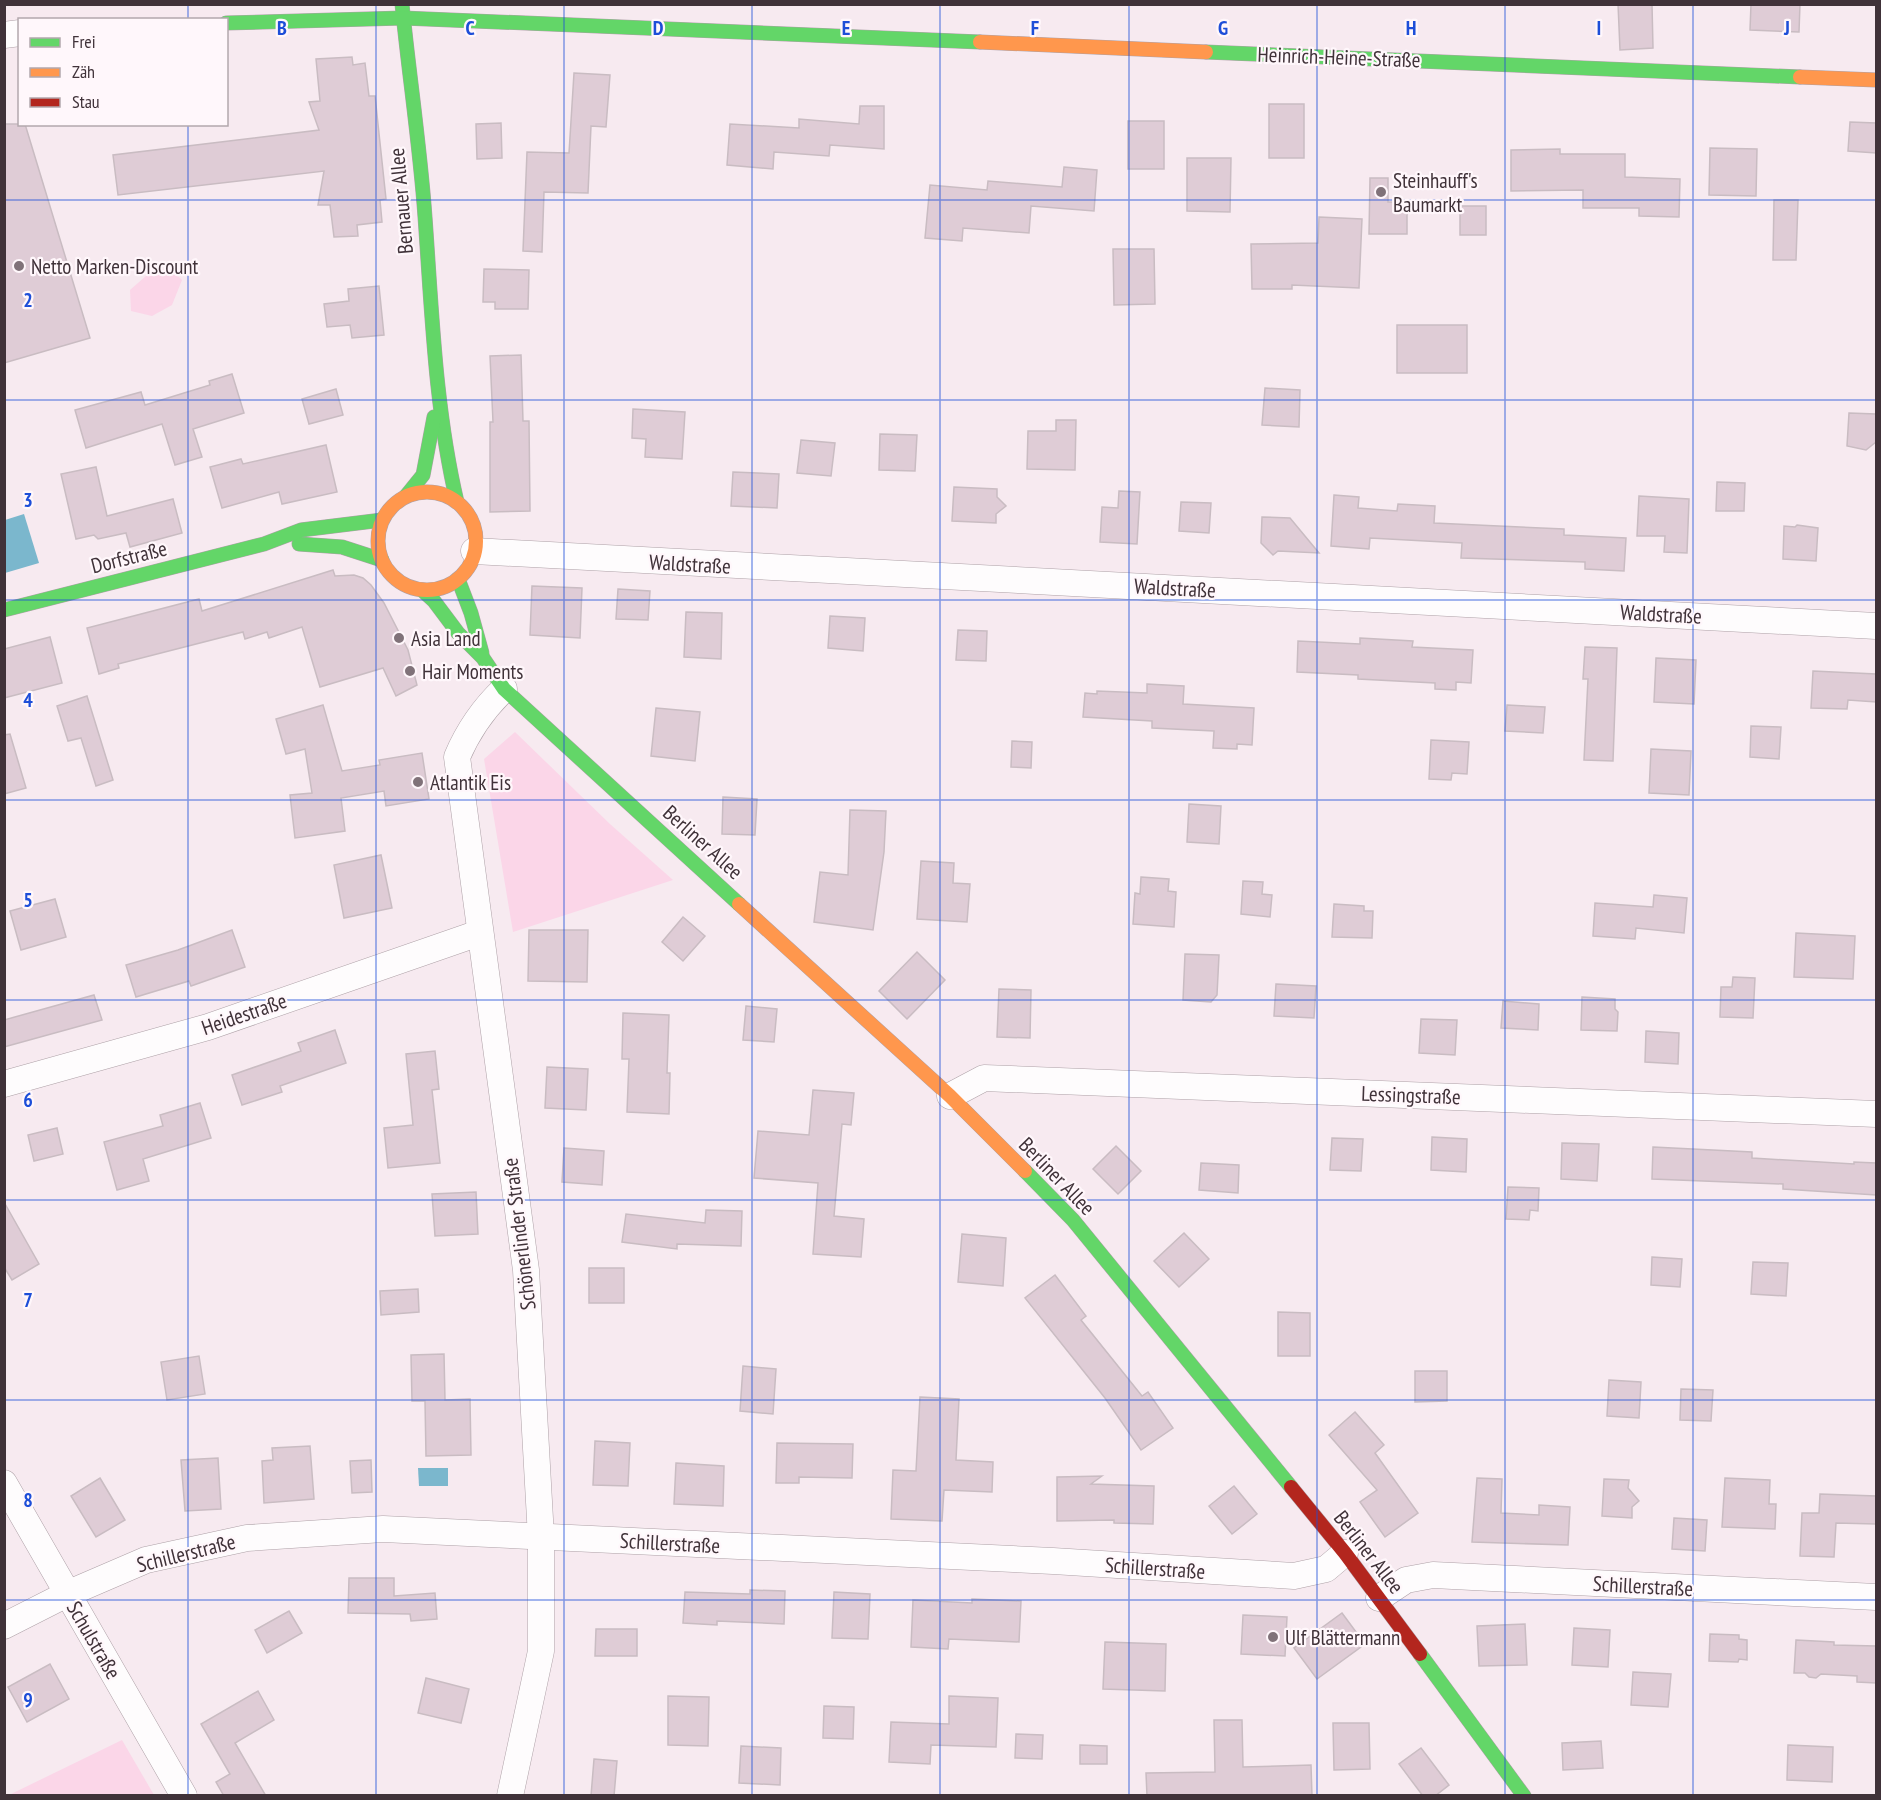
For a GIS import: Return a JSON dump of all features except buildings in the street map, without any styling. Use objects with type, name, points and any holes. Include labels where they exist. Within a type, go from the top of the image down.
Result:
[{"type":"street","name":"Heinrich-Heine-Straße","points":[[228,23],[403,11],[1876,80]]},
{"type":"street","name":"Bernauer Allee","points":[[403,11],[425,214],[438,395],[448,463],[457,502]]},
{"type":"street","name":"Bernauer Allee","points":[[406,496],[423,475],[438,395]]},
{"type":"street","points":[[419,492],[446,495],[457,502],[467,513],[476,540],[467,567],[458,579],[435,589],[422,590],[409,587],[388,572],[378,547],[378,534],[388,510],[406,496],[419,492]]},
{"type":"street","name":"Dorfstraße","points":[[4,610],[264,544],[301,530],[382,520]]},
{"type":"street","name":"Dorfstraße","points":[[264,544],[314,544],[345,547],[365,552],[382,560]]},
{"type":"street","name":"Waldstraße","points":[[474,551],[1876,626]]},
{"type":"street","name":"Berliner Allee","points":[[458,579],[471,613],[483,658]]},
{"type":"street","name":"Berliner Allee","points":[[422,590],[434,601],[458,633],[483,658],[504,689],[950,1096],[1072,1220],[1345,1553],[1524,1796]]},
{"type":"street","name":"Schönerlinder Straße","points":[[504,689],[468,732],[457,757],[526,1270],[541,1537],[541,1651],[510,1796]]},
{"type":"street","name":"Heidestraße","points":[[4,1084],[208,1027],[479,933]]},
{"type":"street","name":"Lessingstraße","points":[[950,1096],[984,1078],[1876,1114]]},
{"type":"street","name":"Schulstraße","points":[[4,1483],[184,1796]]},
{"type":"street","name":"Schillerstraße","points":[[4,1626],[67,1594],[147,1560],[247,1538],[383,1529],[1053,1561],[1294,1576],[1326,1569],[1345,1553]]},
{"type":"street","name":"Schillerstraße","points":[[1379,1598],[1406,1580],[1433,1575],[1876,1597]]},
{"type":"shaded area","points":[[154,269],[172,270],[182,280],[172,305],[152,316],[131,311],[130,290]]},
{"type":"shaded area","points":[[515,732],[610,824],[673,880],[513,932],[484,759]]},
{"type":"shaded area","points":[[122,1740],[154,1795],[9,1795]]},
{"type":"water","points":[[24,514],[39,563],[5,573],[5,520]]},
{"type":"water","points":[[418,1468],[448,1468],[448,1486],[419,1486]]},
{"type":"traffic: fast","points":[[402,4],[423,190],[439,396],[457,502]]},
{"type":"traffic: fast","points":[[228,23],[403,18],[980,42]]},
{"type":"traffic: fast","points":[[1206,52],[1800,77]]},
{"type":"traffic: fast","points":[[406,496],[423,475],[434,417]]},
{"type":"traffic: fast","points":[[4,610],[264,544],[301,530],[382,520]]},
{"type":"traffic: fast","points":[[299,544],[342,547],[382,560]]},
{"type":"traffic: fast","points":[[458,579],[471,613],[482,653]]},
{"type":"traffic: fast","points":[[422,590],[434,601],[458,633],[483,658],[504,689],[739,904]]},
{"type":"traffic: fast","points":[[1025,1171],[1073,1220],[1291,1487]]},
{"type":"traffic: fast","points":[[1420,1654],[1524,1796]]},
{"type":"traffic: slow","points":[[980,42],[1206,52]]},
{"type":"traffic: slow","points":[[1800,77],[1876,80]]},
{"type":"traffic: slow","points":[[427,492],[446,496],[461,507],[472,522],[476,541],[472,560],[461,575],[446,586],[427,590],[408,586],[393,575],[382,560],[378,541],[382,522],[393,507],[408,496],[427,492]]},
{"type":"traffic: slow","points":[[739,904],[950,1096],[1025,1171]]},
{"type":"traffic: jam","points":[[1291,1487],[1345,1553],[1420,1654]]},
{"type":"place","name":"Steinhauff's Baumarkt","points":[[1381,192]]},
{"type":"place","name":"Netto Marken-Discount","points":[[19,266]]},
{"type":"place","name":"Asia Land","points":[[399,638]]},
{"type":"place","name":"Hair Moments","points":[[410,671]]},
{"type":"place","name":"Atlantik Eis","points":[[418,782]]},
{"type":"place","name":"Ulf Blättermann","points":[[1273,1637]]}]
